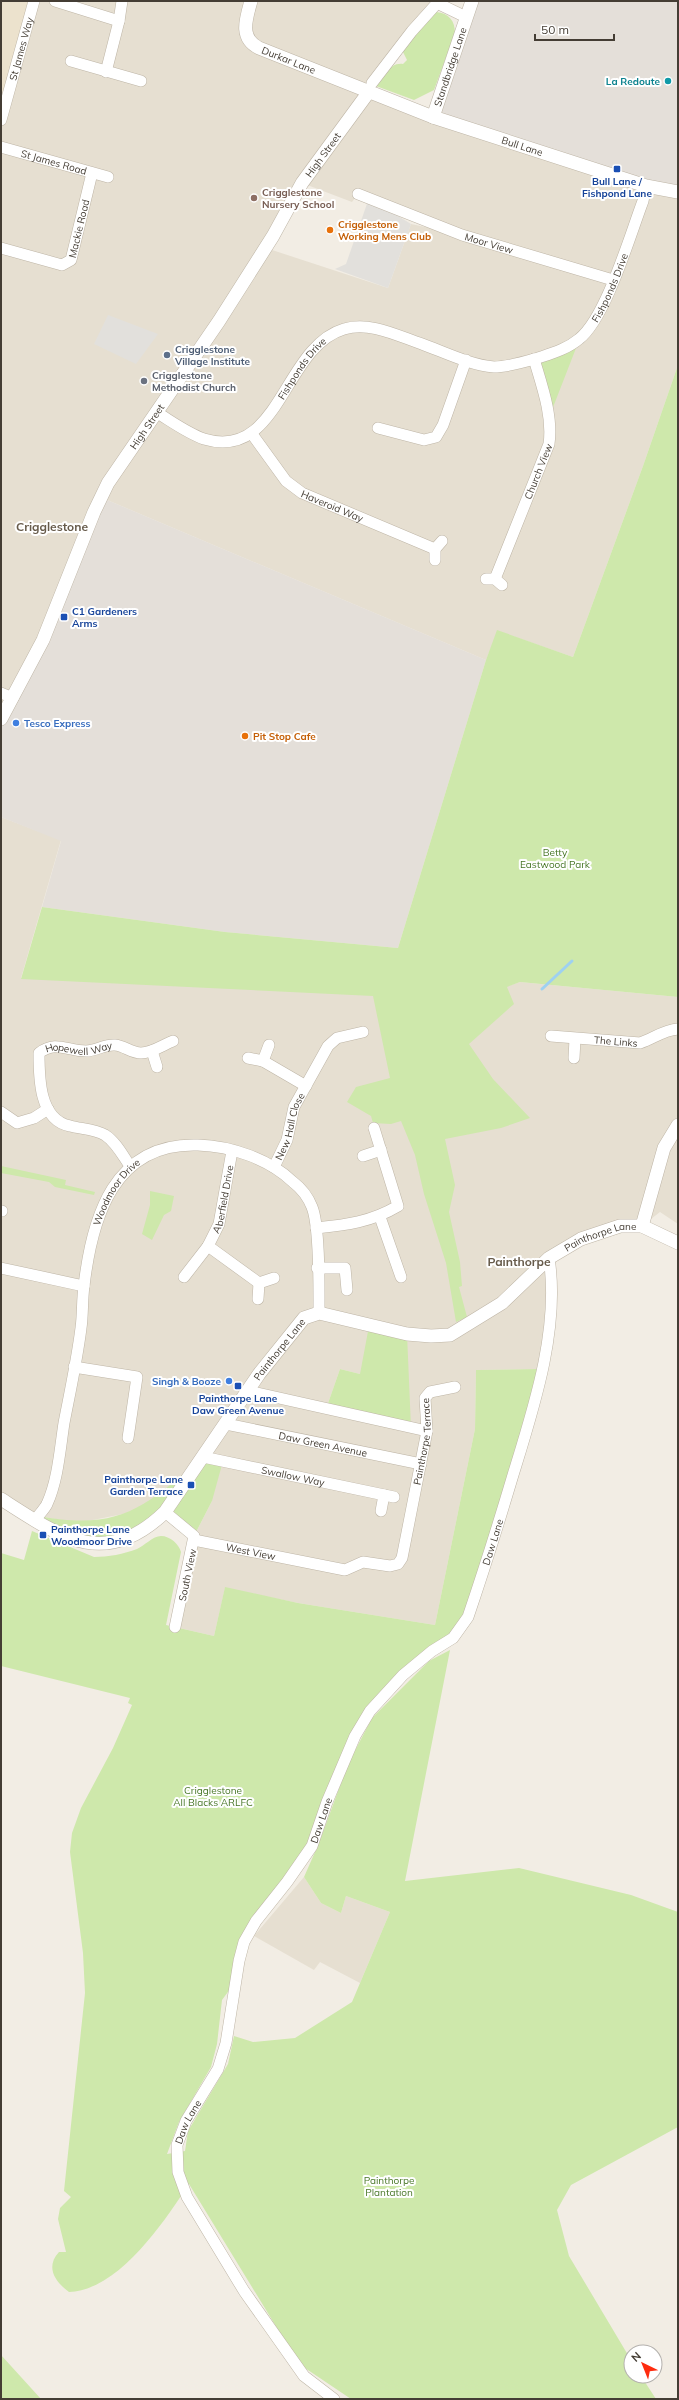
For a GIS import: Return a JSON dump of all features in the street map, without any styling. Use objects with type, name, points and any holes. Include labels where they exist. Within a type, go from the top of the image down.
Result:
[{"type":"street","name":"St James Way","points":[[1,120],[34,1]]},
{"type":"street","points":[[55,1],[119,21]]},
{"type":"street","points":[[106,72],[119,21],[122,1]]},
{"type":"street","name":"Durkar Lane","points":[[250,1],[245,30],[246,37],[252,45],[370,88]]},
{"type":"street","name":"Standbridge Lane","points":[[433,117],[472,1]]},
{"type":"street","name":"Standbridge Lane","points":[[370,88],[397,58],[438,2],[466,17]]},
{"type":"street","points":[[71,61],[141,81]]},
{"type":"street","name":"Bull Lane","points":[[370,88],[433,117],[646,186],[678,192]]},
{"type":"street","name":"High Street","points":[[1,719],[7,695],[43,640],[100,497],[250,273],[273,236],[302,183],[370,88]]},
{"type":"street","name":"St James Road","points":[[1,147],[108,177]]},
{"type":"street","name":"Mackie Road","points":[[1,248],[62,265],[71,260],[92,173]]},
{"type":"street","name":"Fishponds Drive","points":[[156,412],[204,439],[222,442],[236,441],[252,434],[263,423],[313,348],[327,336],[354,326],[378,329],[466,360],[493,367],[506,366],[534,359],[568,347],[581,338],[596,317],[613,280],[643,201],[646,186]]},
{"type":"street","name":"Moor View","points":[[358,194],[370,193],[462,235],[613,280]]},
{"type":"street","name":"Church View","points":[[494,581],[549,444],[550,434],[546,406],[534,359]]},
{"type":"street","points":[[377,427],[424,440],[436,437],[443,425],[466,360]]},
{"type":"street","name":"Haveroid Way","points":[[252,434],[286,481],[302,493],[437,550]]},
{"type":"street","name":"The Links","points":[[550,1036],[640,1043],[660,1033],[678,1029]]},
{"type":"street","name":"New Hall Close","points":[[274,1167],[287,1140],[294,1107],[328,1046],[340,1032],[363,1032]]},
{"type":"street","points":[[574,1058],[575,1039]]},
{"type":"street","name":"Hopewell Way","points":[[130,1166],[106,1136],[88,1129],[68,1126],[57,1119],[48,1109],[42,1097],[39,1053],[46,1048],[60,1045],[84,1051],[116,1045],[131,1052],[152,1051],[173,1041]]},
{"type":"street","points":[[263,1061],[269,1045]]},
{"type":"street","points":[[152,1051],[157,1067]]},
{"type":"street","name":"New Hall Close","points":[[248,1058],[263,1061],[306,1086]]},
{"type":"street","points":[[1,1112],[16,1123],[34,1118],[48,1109]]},
{"type":"street","points":[[642,1226],[664,1148],[678,1125]]},
{"type":"street","points":[[316,1228],[352,1225],[380,1217],[398,1206],[374,1128]]},
{"type":"street","name":"Woodmoor Drive","points":[[35,1521],[47,1505],[55,1477],[81,1328],[84,1286],[92,1241],[108,1194],[130,1166],[164,1149],[183,1145],[232,1150],[274,1167],[286,1175],[305,1195],[312,1206],[316,1228],[319,1313]]},
{"type":"street","name":"Aberfield Drive","points":[[184,1276],[208,1246],[219,1224],[232,1150]]},
{"type":"street","points":[[363,1156],[381,1150]]},
{"type":"street","points":[[380,1217],[401,1277]]},
{"type":"street","name":"Painthorpe Lane","points":[[1,1499],[35,1521],[80,1542],[108,1544],[129,1538],[144,1530],[165,1512],[271,1357],[304,1318],[319,1313],[407,1334],[450,1336],[502,1303],[549,1258],[581,1239],[607,1229],[620,1226],[642,1226],[678,1243]]},
{"type":"street","name":"Aberfield Drive","points":[[208,1246],[258,1282]]},
{"type":"street","name":"Daw Lane","points":[[334,2399],[304,2376],[244,2291],[187,2197],[178,2172],[177,2145],[186,2120],[218,2069],[230,2028],[239,1961],[244,1942],[256,1921],[287,1882],[312,1846],[327,1802],[355,1736],[370,1710],[403,1675],[432,1651],[453,1638],[468,1617],[525,1437],[543,1369],[553,1284],[549,1258]]},
{"type":"street","points":[[386,1267],[397,1264]]},
{"type":"street","points":[[1,1268],[84,1286]]},
{"type":"street","points":[[317,1268],[345,1268],[347,1290]]},
{"type":"street","points":[[258,1299],[258,1282],[274,1278]]},
{"type":"street","points":[[74,1367],[137,1377],[128,1438]]},
{"type":"street","name":"Painthorpe Terrace","points":[[307,1564],[344,1570],[363,1562],[390,1566],[398,1564],[402,1558],[427,1431],[425,1398],[430,1392],[455,1387]]},
{"type":"street","points":[[248,1391],[427,1431]]},
{"type":"street","name":"Daw Green Avenue","points":[[226,1424],[421,1464]]},
{"type":"street","name":"Swallow Way","points":[[202,1457],[389,1496],[381,1511]]},
{"type":"street","name":"South View","points":[[165,1512],[194,1536],[175,1627]]},
{"type":"street","name":"West View","points":[[194,1540],[307,1564]]},
{"type":"shaded area","points":[[1,1],[34,1],[8,92],[1,91]]},
{"type":"shaded area","points":[[34,1],[439,1],[369,93],[678,192],[678,365],[643,466],[573,657],[498,631],[486,660],[100,497],[1,719],[1,91],[8,92]],"holes":[[[302,183],[352,202],[358,194],[459,234],[411,224],[388,288],[266,248]]]},
{"type":"shaded area","points":[[472,1],[678,1],[678,192],[433,117]]},
{"type":"shaded area","points":[[369,198],[411,224],[388,288],[335,269],[346,264]]},
{"type":"shaded area","points":[[108,315],[158,334],[136,364],[94,344]]},
{"type":"shaded area","points":[[100,497],[486,660],[398,948],[225,932],[42,907],[61,841],[1,817],[1,719]]},
{"type":"shaded area","points":[[1,817],[61,840],[21,978],[373,995],[499,989],[520,982],[678,997],[678,1224],[660,1212],[642,1226],[620,1226],[549,1258],[553,1284],[538,1369],[476,1370],[475,1429],[435,1625],[298,1603],[225,1588],[214,1636],[175,1627],[194,1536],[212,1501],[169,1486],[149,1502],[128,1513],[88,1521],[67,1521],[38,1516],[1,1499]],"holes":[[[340,1369],[360,1374],[326,1409]]]},
{"type":"shaded area","points":[[304,1877],[321,1903],[341,1913],[346,1896],[390,1912],[360,1983],[320,1962],[314,1970],[254,1936]]},
{"type":"green space","points":[[436,12],[444,14],[450,18],[454,25],[455,33],[434,90],[414,100],[376,86],[394,65],[403,64],[407,60],[403,52],[404,47],[432,14]]},
{"type":"green space","points":[[578,343],[550,415],[536,361]]},
{"type":"green space","name":"Betty Eastwood Park","points":[[678,365],[678,997],[520,982],[507,987],[514,1004],[469,1044],[493,1079],[530,1118],[501,1128],[445,1139],[455,1185],[449,1212],[460,1262],[462,1286],[459,1287],[467,1317],[456,1322],[446,1263],[424,1194],[415,1155],[401,1121],[391,1124],[373,1123],[371,1116],[347,1102],[356,1087],[390,1078],[373,996],[21,979],[42,907],[225,932],[398,948],[486,660],[497,630],[573,657],[643,466]]},
{"type":"green space","points":[[1,1166],[66,1180],[65,1185],[95,1192],[94,1195],[55,1187],[49,1182],[1,1173]]},
{"type":"green space","points":[[150,1191],[174,1196],[171,1211],[164,1215],[152,1240],[142,1234],[150,1205]]},
{"type":"green space","points":[[369,1326],[407,1334],[411,1428],[326,1409],[340,1369],[360,1374]]},
{"type":"green space","name":"Painthorpe Plantation","points":[[538,1369],[525,1437],[468,1617],[370,1711],[318,1831],[256,1921],[236,1981],[222,2000],[217,2044],[211,2067],[179,2122],[167,2154],[185,2151],[188,2131],[228,2064],[234,2036],[253,2042],[295,2038],[352,2002],[390,1912],[346,1896],[341,1913],[321,1903],[304,1877],[319,1843],[348,1764],[372,1718],[429,1661],[450,1650],[405,1881],[519,1868],[631,1895],[678,1912],[678,2127],[571,2185],[557,2210],[569,2256],[623,2347],[623,2384],[646,2384],[656,2399],[351,2399],[299,2364],[189,2184],[167,2217],[138,2252],[105,2280],[87,2288],[69,2292],[56,2279],[52,2269],[55,2258],[59,2252],[66,2252],[58,2219],[60,2208],[71,2197],[64,2191],[85,1993],[83,1953],[70,1852],[72,1833],[81,1808],[113,1748],[132,1705],[128,1703],[130,1698],[1,1666],[1,1553],[24,1560],[32,1531],[94,1557],[110,1556],[127,1552],[143,1546],[158,1536],[168,1537],[176,1543],[181,1552],[166,1625],[214,1636],[225,1587],[298,1603],[435,1625],[475,1429],[476,1370]]},
{"type":"green space","points":[[203,1457],[223,1461],[212,1501],[194,1536],[165,1512],[154,1522],[95,1544],[38,1516],[66,1520],[90,1520],[111,1517],[129,1511],[164,1490]]},
{"type":"green space","points":[[1,2355],[41,2399],[1,2399]]},
{"type":"waterway","points":[[542,989],[572,961]]},
{"type":"place","name":"La Redoute","points":[[668,81]]},
{"type":"place","name":"Bull Lane / Fishpond Lane","points":[[617,169]]},
{"type":"place","name":"Crigglestone Nursery School","points":[[254,198]]},
{"type":"place","name":"Crigglestone Working Mens Club","points":[[330,230]]},
{"type":"place","name":"Crigglestone Village Institute","points":[[167,355]]},
{"type":"place","name":"Crigglestone Methodist Church","points":[[144,381]]},
{"type":"place","name":"C1 Gardeners Arms","points":[[64,617]]},
{"type":"place","name":"Tesco Express","points":[[16,723]]},
{"type":"place","name":"Pit Stop Cafe","points":[[245,736]]},
{"type":"place","name":"Singh & Booze","points":[[229,1381]]},
{"type":"place","name":"Painthorpe Lane Daw Green Avenue","points":[[238,1386]]},
{"type":"place","name":"Painthorpe Lane Garden Terrace","points":[[191,1485]]},
{"type":"place","name":"Painthorpe Lane Woodmoor Drive","points":[[43,1535]]},
{"type":"district","name":"Crigglestone","points":[[52,527]]},
{"type":"district","name":"Painthorpe","points":[[519,1262]]},
{"type":"park label","name":"Crigglestone All Blacks ARLFC","points":[[213,1796]]}]
